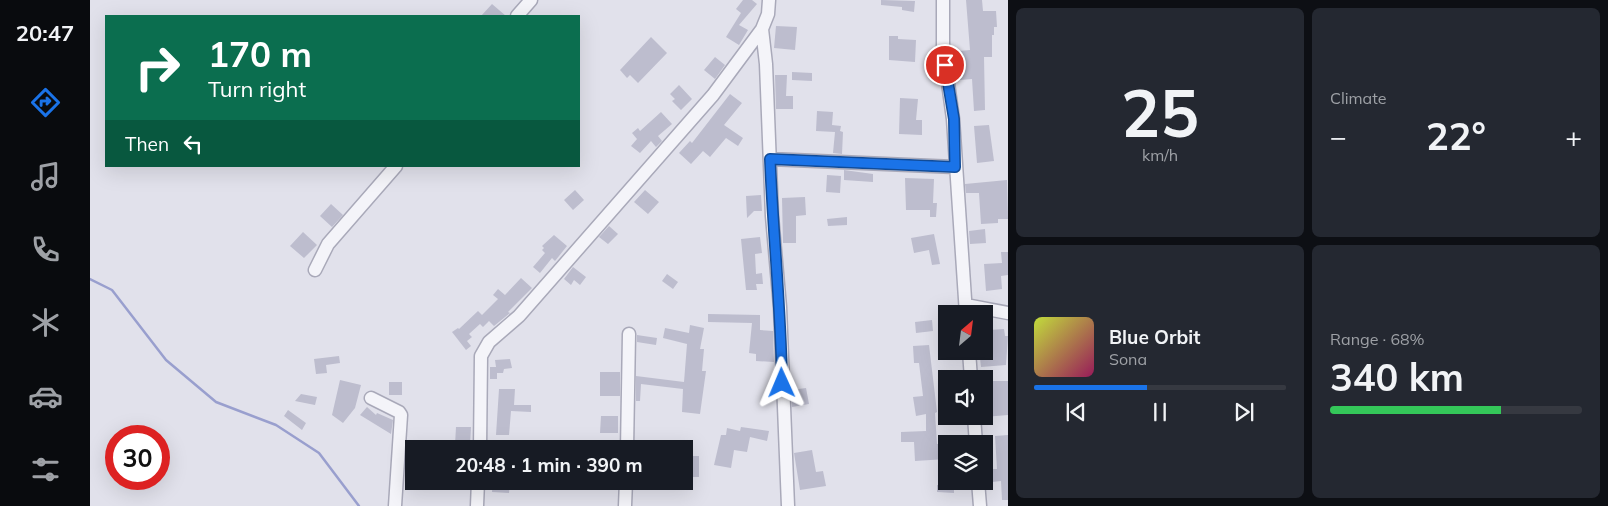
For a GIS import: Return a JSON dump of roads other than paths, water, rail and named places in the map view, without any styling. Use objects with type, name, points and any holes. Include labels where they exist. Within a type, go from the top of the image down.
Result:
[{"type":"street","points":[[518,15],[530,0]]},
{"type":"street","points":[[522,15],[530,0]]},
{"type":"street","points":[[480,440],[481,356],[486,346],[524,310],[713,95],[762,29],[770,7],[769,0]]},
{"type":"street","points":[[942,0],[943,47],[954,119],[955,167],[966,305]]},
{"type":"street","points":[[762,29],[766,64],[780,306],[788,506]]},
{"type":"street","points":[[770,159],[955,167]]},
{"type":"street","points":[[315,270],[328,244],[395,167]]},
{"type":"street","points":[[993,312],[1008,313]]},
{"type":"street","points":[[627,440],[629,334]]},
{"type":"street","points":[[371,398],[399,412],[401,415],[395,506]]},
{"type":"street","points":[[477,506],[478,490]]},
{"type":"street","points":[[625,506],[626,490]]},
{"type":"street","points":[[979,490],[980,506]]},
{"type":"waterway","points":[[90,279],[112,290],[166,360],[216,402],[276,425],[319,453],[359,506]]}]
